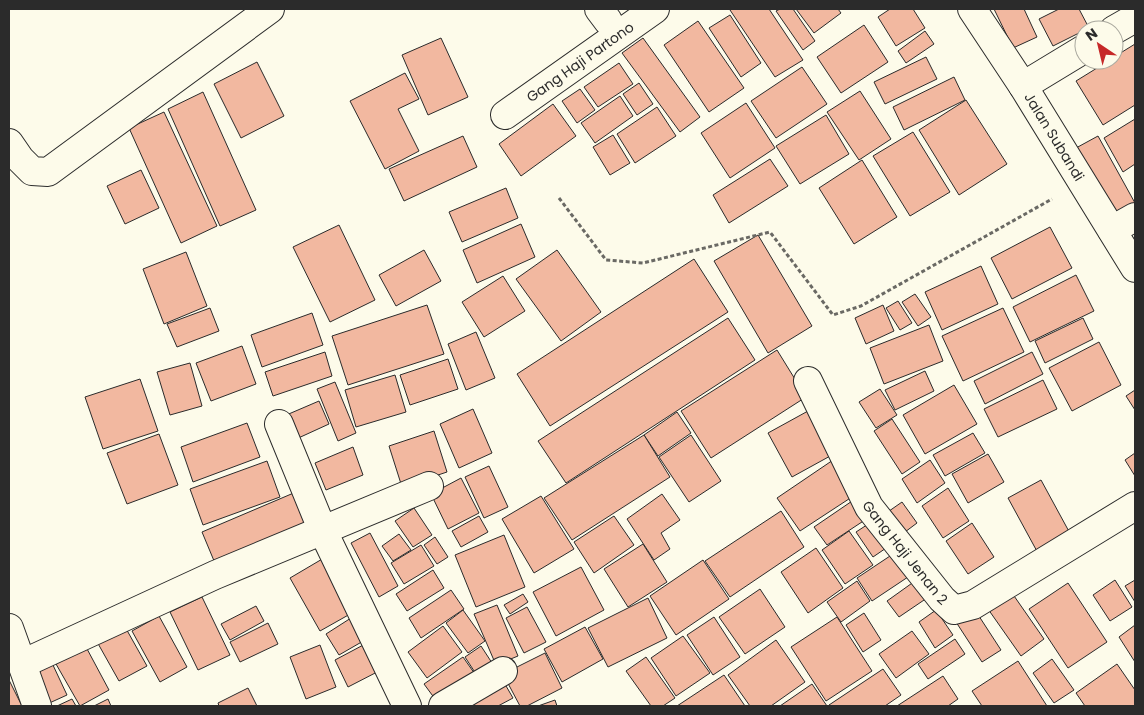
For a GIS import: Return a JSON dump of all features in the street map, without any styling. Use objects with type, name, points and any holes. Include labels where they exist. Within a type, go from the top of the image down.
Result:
[{"type":"street","points":[[9,142],[20,159],[32,171],[48,172],[270,9]]},
{"type":"street","name":"Gang Haji Partono","points":[[505,115],[655,9]]},
{"type":"street","name":"Jalan Subandi","points":[[972,9],[1083,182],[1124,224],[1135,268]]},
{"type":"street","points":[[1124,24],[1135,18]]},
{"type":"street","points":[[1023,86],[1074,55]]},
{"type":"street","name":"Gang Haji Jenan 2","points":[[808,381],[869,507],[942,599],[954,610],[973,605],[1135,506]]},
{"type":"street","points":[[279,424],[322,529],[407,706]]},
{"type":"street","points":[[22,664],[159,599],[322,529],[429,486]]},
{"type":"street","points":[[9,628],[37,706]]},
{"type":"street","points":[[443,706],[503,671]]},
{"type":"path","points":[[559,198],[606,260],[643,263],[770,232],[833,315],[861,306],[1083,182]]},
{"type":"building","points":[[769,9],[803,60],[775,77],[730,10]]},
{"type":"building","points":[[780,9],[793,9],[815,41],[803,50],[776,11]]},
{"type":"building","points":[[796,9],[838,9],[841,13],[814,33]]},
{"type":"building","points":[[890,9],[913,9],[925,28],[896,46],[878,17]]},
{"type":"building","points":[[994,9],[1024,9],[1037,37],[1013,48]]},
{"type":"building","points":[[1059,9],[1079,9],[1085,20],[1074,20],[1074,36],[1053,46],[1039,19]]},
{"type":"building","points":[[730,15],[761,63],[741,77],[709,28]]},
{"type":"building","points":[[698,21],[744,88],[709,112],[664,45]]},
{"type":"building","points":[[864,25],[888,62],[841,93],[817,57]]},
{"type":"building","points":[[925,31],[934,44],[906,63],[898,51]]},
{"type":"building","points":[[441,38],[468,97],[428,115],[402,55]]},
{"type":"building","points":[[643,38],[700,117],[680,132],[622,53]]},
{"type":"building","points":[[1135,44],[1135,105],[1103,125],[1076,81],[1094,70],[1124,70],[1124,51]]},
{"type":"building","points":[[926,57],[937,79],[885,104],[874,82]]},
{"type":"building","points":[[257,62],[284,116],[241,138],[214,84]]},
{"type":"building","points":[[619,63],[633,84],[598,107],[584,87]]},
{"type":"building","points":[[802,67],[827,104],[776,138],[751,101]]},
{"type":"building","points":[[405,73],[419,99],[398,109],[419,151],[385,169],[350,101]]},
{"type":"building","points":[[954,77],[965,100],[904,130],[893,107]]},
{"type":"building","points":[[639,83],[653,104],[637,115],[623,94]]},
{"type":"building","points":[[580,89],[595,110],[577,123],[562,101]]},
{"type":"building","points":[[860,91],[891,139],[859,160],[827,112]]},
{"type":"building","points":[[203,92],[256,210],[220,226],[168,109]]},
{"type":"building","points":[[620,96],[633,116],[595,143],[581,123]]},
{"type":"building","points":[[966,100],[1007,164],[959,195],[919,130]]},
{"type":"building","points":[[746,103],[775,148],[730,178],[701,133]]},
{"type":"building","points":[[553,104],[576,136],[521,176],[499,144]]},
{"type":"building","points":[[657,107],[676,136],[635,163],[617,134]]},
{"type":"building","points":[[164,112],[217,226],[181,243],[129,128]]},
{"type":"building","points":[[826,115],[849,154],[800,184],[776,146]]},
{"type":"building","points":[[1135,119],[1135,164],[1123,172],[1104,138]]},
{"type":"building","points":[[913,132],[950,192],[910,216],[873,156]]},
{"type":"building","points":[[613,135],[630,163],[610,175],[593,147]]},
{"type":"building","points":[[463,136],[477,167],[404,201],[389,169]]},
{"type":"building","points":[[1098,136],[1135,203],[1135,210],[1117,220],[1076,148]]},
{"type":"building","points":[[770,159],[788,186],[729,223],[713,195]]},
{"type":"building","points":[[862,160],[897,217],[854,244],[819,188]]},
{"type":"building","points":[[141,170],[159,208],[125,224],[107,186]]},
{"type":"building","points":[[506,188],[518,218],[462,242],[449,212]]},
{"type":"building","points":[[521,224],[535,257],[477,283],[463,250]]},
{"type":"building","points":[[339,225],[375,300],[330,322],[293,247]]},
{"type":"building","points":[[1050,227],[1072,268],[1012,299],[991,258]]},
{"type":"building","points":[[758,235],[812,326],[768,353],[714,261]]},
{"type":"building","points":[[424,250],[441,281],[396,306],[379,275]]},
{"type":"building","points":[[557,250],[601,312],[561,341],[516,279]]},
{"type":"building","points":[[186,252],[207,306],[164,324],[143,269]]},
{"type":"building","points":[[694,259],[728,312],[550,426],[517,374]]},
{"type":"building","points":[[981,266],[998,304],[942,330],[925,292]]},
{"type":"building","points":[[1076,275],[1094,311],[1030,342],[1013,307]]},
{"type":"building","points":[[503,276],[525,311],[484,337],[462,302]]},
{"type":"building","points":[[915,294],[931,317],[918,326],[902,302]]},
{"type":"building","points":[[898,301],[912,323],[900,330],[886,308]]},
{"type":"building","points":[[427,305],[444,354],[348,385],[332,336]]},
{"type":"building","points":[[883,305],[894,331],[866,344],[855,318]]},
{"type":"building","points":[[210,308],[219,331],[177,347],[167,324]]},
{"type":"building","points":[[1003,308],[1024,352],[963,381],[942,336]]},
{"type":"building","points":[[312,313],[323,345],[262,367],[251,335]]},
{"type":"building","points":[[728,318],[755,360],[566,483],[538,441]]},
{"type":"building","points":[[1083,318],[1093,339],[1045,363],[1035,341]]},
{"type":"building","points":[[929,325],[943,361],[884,384],[870,348]]},
{"type":"building","points":[[476,332],[495,378],[466,390],[448,344]]},
{"type":"building","points":[[1099,342],[1121,385],[1072,411],[1049,368]]},
{"type":"building","points":[[242,346],[256,384],[211,401],[196,363]]},
{"type":"building","points":[[777,350],[806,397],[711,458],[681,411]]},
{"type":"building","points":[[325,352],[332,376],[273,396],[265,372]]},
{"type":"building","points":[[1032,352],[1043,374],[985,404],[974,381]]},
{"type":"building","points":[[448,359],[458,389],[410,405],[400,375]]},
{"type":"building","points":[[190,363],[202,406],[170,415],[157,372]]},
{"type":"building","points":[[925,371],[934,391],[895,410],[885,390]]},
{"type":"building","points":[[395,375],[406,412],[356,427],[345,390]]},
{"type":"building","points":[[140,379],[158,431],[103,449],[85,397]]},
{"type":"building","points":[[1043,380],[1057,409],[998,437],[984,409]]},
{"type":"building","points":[[335,382],[356,433],[338,441],[317,389]]},
{"type":"building","points":[[954,385],[977,424],[925,454],[903,415]]},
{"type":"building","points":[[880,389],[897,415],[876,428],[859,402]]},
{"type":"building","points":[[1135,390],[1135,410],[1126,396]]},
{"type":"building","points":[[319,401],[329,424],[294,440],[284,416]]},
{"type":"building","points":[[473,409],[492,453],[459,468],[440,424]]},
{"type":"building","points":[[808,411],[832,455],[792,477],[768,433]]},
{"type":"building","points":[[677,412],[691,433],[658,456],[644,435]]},
{"type":"building","points":[[892,419],[920,462],[902,474],[874,431]]},
{"type":"building","points":[[247,423],[260,457],[193,482],[181,447]]},
{"type":"building","points":[[434,431],[447,472],[402,487],[389,446]]},
{"type":"building","points":[[973,433],[985,453],[945,476],[933,455]]},
{"type":"building","points":[[159,434],[178,485],[127,504],[107,453]]},
{"type":"building","points":[[644,435],[670,477],[572,540],[544,498]]},
{"type":"building","points":[[691,435],[721,481],[689,502],[659,457]]},
{"type":"building","points":[[353,447],[363,475],[326,490],[315,463]]},
{"type":"building","points":[[1135,453],[1135,476],[1125,460]]},
{"type":"building","points":[[988,454],[1004,482],[968,503],[952,474]]},
{"type":"building","points":[[836,458],[858,493],[800,531],[777,498]]},
{"type":"building","points":[[930,460],[945,483],[917,503],[902,479]]},
{"type":"building","points":[[267,461],[280,497],[203,525],[190,489]]},
{"type":"building","points":[[489,466],[508,507],[484,518],[465,477]]},
{"type":"building","points":[[461,478],[479,513],[448,529],[431,494]]},
{"type":"building","points":[[1041,480],[1072,537],[1039,555],[1008,498]]},
{"type":"building","points":[[948,488],[969,521],[943,538],[922,506]]},
{"type":"building","points":[[296,492],[311,529],[217,568],[202,532]]},
{"type":"building","points":[[662,494],[680,520],[661,533],[670,549],[654,560],[627,519]]},
{"type":"building","points":[[541,496],[574,549],[534,573],[502,519]]},
{"type":"building","points":[[858,497],[871,516],[827,545],[814,527]]},
{"type":"building","points":[[902,502],[917,523],[897,538],[882,516]]},
{"type":"building","points":[[414,508],[432,535],[413,547],[395,521]]},
{"type":"building","points":[[781,511],[804,547],[730,597],[705,561]]},
{"type":"building","points":[[479,516],[488,532],[461,547],[452,531]]},
{"type":"building","points":[[614,516],[634,545],[594,573],[574,542]]},
{"type":"building","points":[[876,519],[892,544],[873,557],[856,532]]},
{"type":"building","points":[[972,523],[994,557],[968,574],[946,541]]},
{"type":"building","points":[[849,531],[873,565],[845,584],[822,550]]},
{"type":"building","points":[[370,533],[398,586],[379,597],[351,543]]},
{"type":"building","points":[[399,534],[411,550],[393,561],[382,546]]},
{"type":"building","points":[[504,535],[525,587],[476,607],[455,555]]},
{"type":"building","points":[[435,537],[448,557],[437,564],[424,545]]},
{"type":"building","points":[[643,544],[667,582],[628,607],[604,569]]},
{"type":"building","points":[[421,545],[434,566],[404,584],[391,563]]},
{"type":"building","points":[[816,548],[843,588],[808,613],[781,572]]},
{"type":"building","points":[[896,552],[911,575],[872,601],[857,578]]},
{"type":"building","points":[[329,555],[359,609],[320,631],[290,578]]},
{"type":"building","points":[[703,560],[729,599],[676,635],[650,596]]},
{"type":"building","points":[[581,567],[604,610],[556,636],[533,592]]},
{"type":"building","points":[[433,570],[444,588],[407,611],[396,594]]},
{"type":"building","points":[[1115,580],[1132,607],[1110,621],[1093,595]]},
{"type":"building","points":[[1135,580],[1135,602],[1125,586]]},
{"type":"building","points":[[857,581],[870,601],[841,622],[827,602]]},
{"type":"building","points":[[915,581],[927,598],[899,617],[887,601]]},
{"type":"building","points":[[1068,583],[1107,642],[1068,668],[1029,609]]},
{"type":"building","points":[[760,589],[785,627],[745,654],[719,617]]},
{"type":"building","points":[[451,590],[464,609],[421,638],[409,618]]},
{"type":"building","points":[[1012,593],[1044,639],[1021,656],[988,609]]},
{"type":"building","points":[[523,594],[528,602],[510,614],[504,605]]},
{"type":"building","points":[[202,597],[230,655],[198,670],[170,612]]},
{"type":"building","points":[[648,598],[667,638],[608,667],[588,628]]},
{"type":"building","points":[[497,605],[518,656],[496,665],[474,614]]},
{"type":"building","points":[[256,606],[264,621],[230,640],[221,624]]},
{"type":"building","points":[[527,607],[546,642],[524,653],[506,618]]},
{"type":"building","points":[[463,610],[485,641],[468,653],[446,623]]},
{"type":"building","points":[[936,610],[953,635],[935,648],[919,622]]},
{"type":"building","points":[[975,610],[1001,650],[982,662],[956,622]]},
{"type":"building","points":[[864,613],[881,640],[863,652],[846,625]]},
{"type":"building","points":[[159,616],[187,667],[160,682],[132,631]]},
{"type":"building","points":[[714,617],[740,657],[713,675],[687,635]]},
{"type":"building","points":[[837,617],[872,671],[826,701],[791,647]]},
{"type":"building","points":[[351,618],[365,640],[339,655],[326,634]]},
{"type":"building","points":[[268,623],[278,644],[240,662],[230,642]]},
{"type":"building","points":[[124,625],[147,666],[119,681],[96,640]]},
{"type":"building","points":[[1135,625],[1135,662],[1119,637]]},
{"type":"building","points":[[443,626],[462,652],[427,678],[408,652]]},
{"type":"building","points":[[585,627],[603,659],[562,682],[544,649]]},
{"type":"building","points":[[912,631],[929,654],[896,678],[879,654]]},
{"type":"building","points":[[683,636],[710,673],[676,696],[651,658]]},
{"type":"building","points":[[955,639],[965,654],[928,679],[918,664]]},
{"type":"building","points":[[776,640],[805,682],[771,706],[750,706],[728,675]]},
{"type":"building","points":[[367,643],[381,670],[348,687],[335,660]]},
{"type":"building","points":[[320,645],[336,687],[306,699],[290,657]]},
{"type":"building","points":[[481,646],[494,666],[478,677],[465,657]]},
{"type":"building","points":[[86,647],[109,690],[80,706],[56,664]]},
{"type":"building","points":[[545,653],[562,688],[527,706],[520,706],[503,674]]},
{"type":"building","points":[[463,657],[477,677],[438,703],[424,684]]},
{"type":"building","points":[[646,657],[675,698],[663,706],[651,706],[626,671]]},
{"type":"building","points":[[1052,659],[1074,690],[1054,703],[1033,673]]},
{"type":"building","points":[[1018,661],[1047,706],[982,706],[972,691]]},
{"type":"building","points":[[52,663],[67,695],[45,705],[30,673]]},
{"type":"building","points":[[1117,664],[1135,690],[1135,706],[1085,706],[1076,693]]},
{"type":"building","points":[[883,669],[901,695],[885,706],[829,705]]},
{"type":"building","points":[[724,675],[745,706],[677,706]]},
{"type":"building","points":[[943,676],[958,699],[948,706],[897,706]]},
{"type":"building","points":[[502,679],[513,698],[498,706],[465,706]]},
{"type":"building","points":[[9,680],[22,706],[9,706]]},
{"type":"building","points":[[812,684],[827,706],[780,706]]},
{"type":"building","points":[[248,688],[257,706],[219,706],[218,703]]},
{"type":"building","points":[[72,699],[76,706],[57,706]]},
{"type":"building","points":[[108,699],[111,706],[94,706]]},
{"type":"building","points":[[555,700],[557,706],[538,706]]}]
